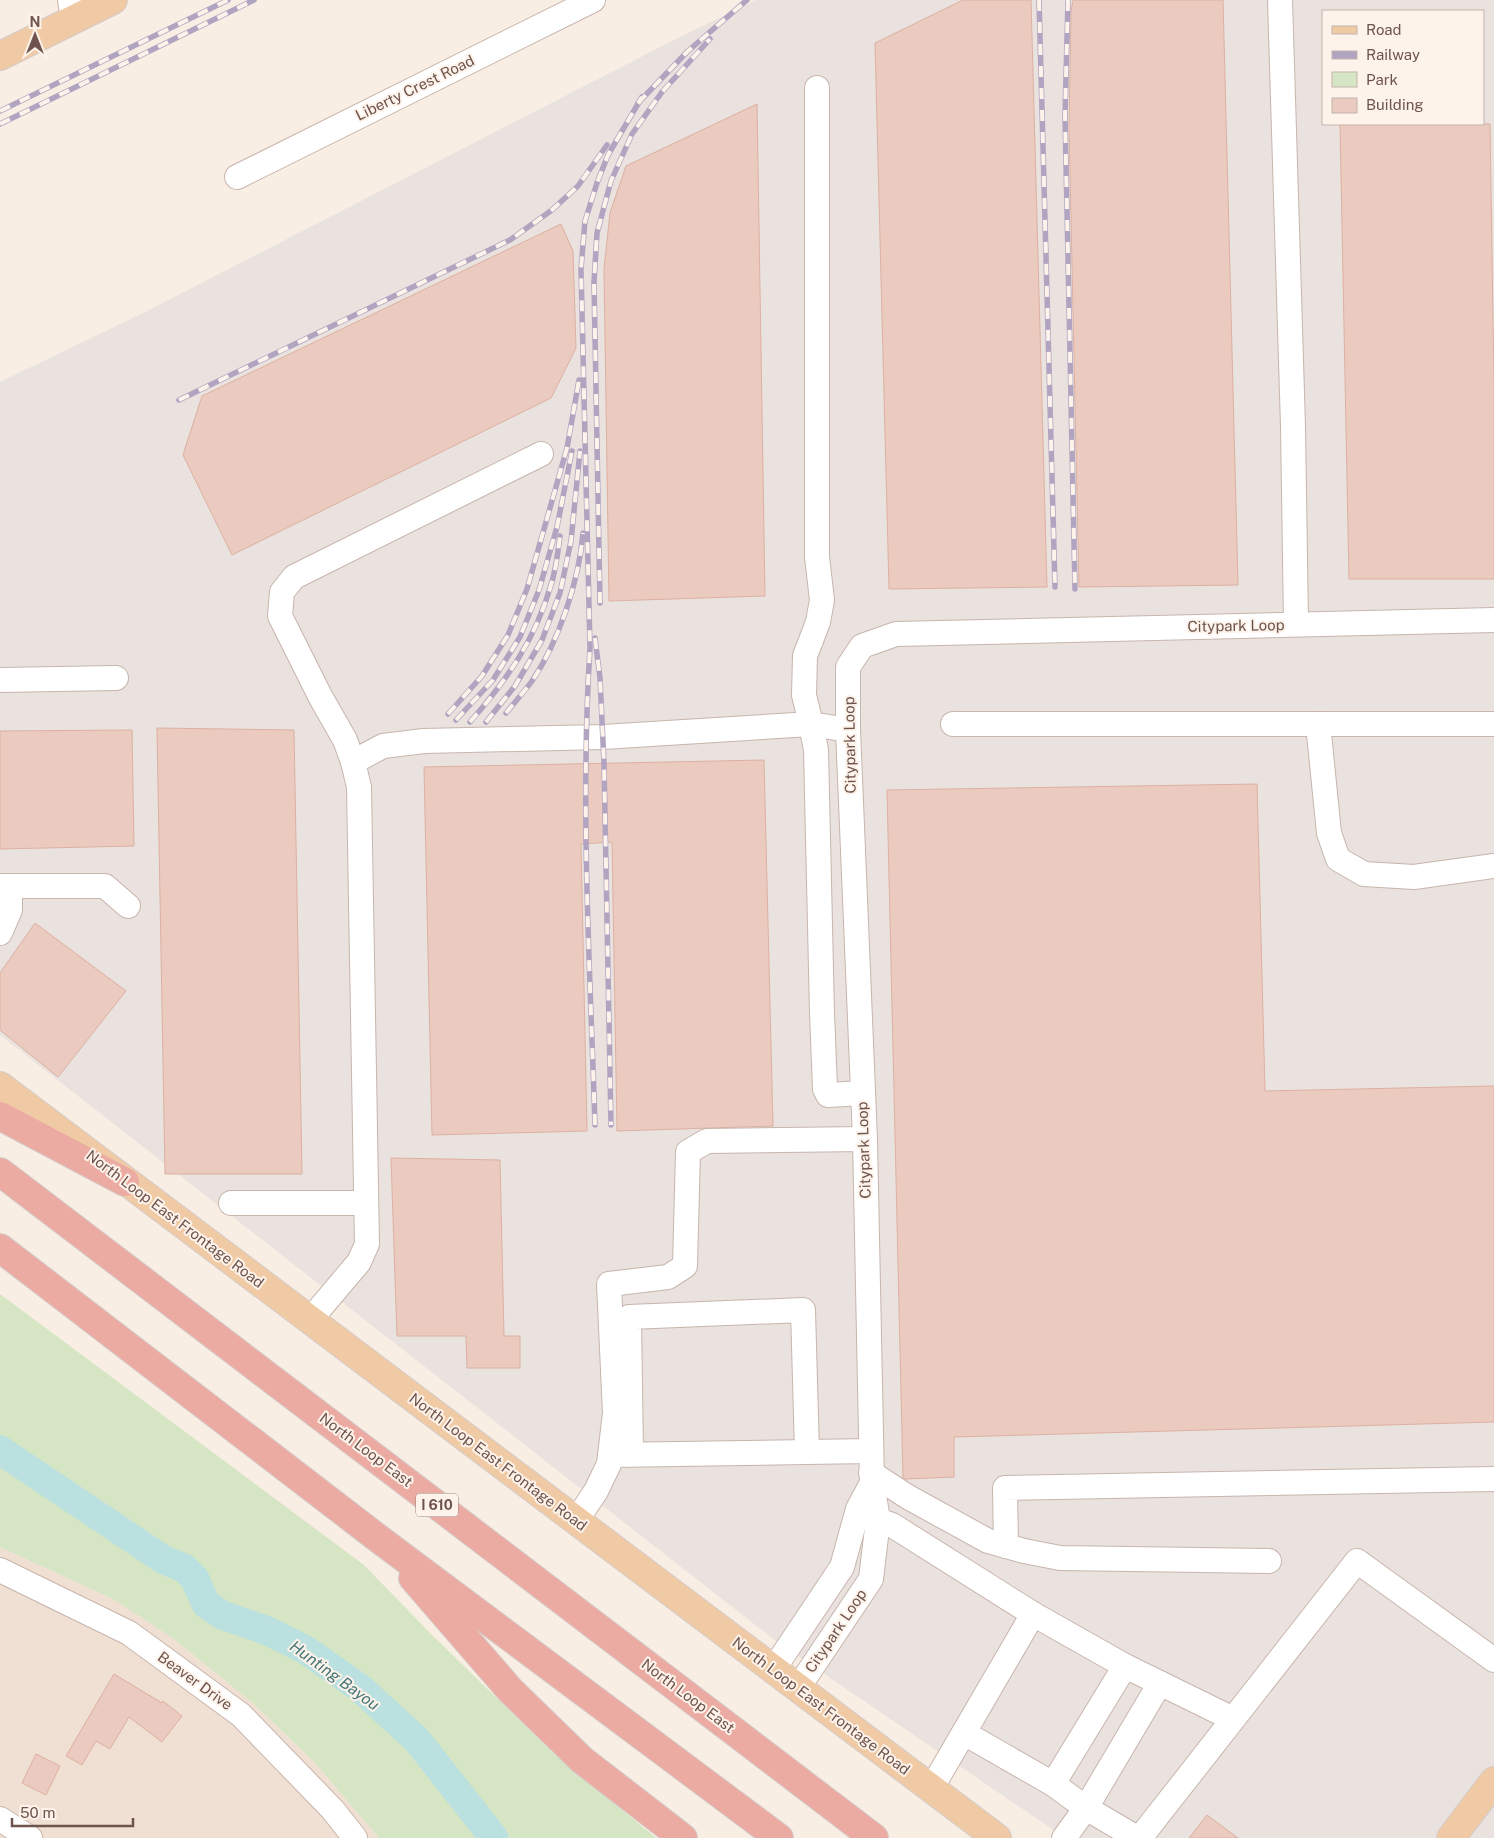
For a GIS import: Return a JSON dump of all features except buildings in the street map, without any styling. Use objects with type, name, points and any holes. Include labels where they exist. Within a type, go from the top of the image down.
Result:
[{"type":"highway","points":[[0,1116],[125,1182]]},
{"type":"highway","name":"North Loop East","points":[[0,1172],[874,1838]]},
{"type":"highway","points":[[0,1248],[380,1539],[779,1838]]},
{"type":"highway","points":[[380,1539],[510,1690],[582,1760],[683,1838]]},
{"type":"main road","points":[[0,56],[72,10],[113,0]]},
{"type":"main road","name":"North Loop East Frontage Road","points":[[0,1086],[997,1838]]},
{"type":"main road","points":[[1451,1838],[1494,1781]]},
{"type":"street","name":"Liberty Crest Road","points":[[237,177],[593,0]]},
{"type":"street","points":[[1280,0],[1294,426],[1296,624]]},
{"type":"street","points":[[817,88],[817,557],[822,600],[818,622],[805,656],[804,695],[812,724],[816,750],[825,1088],[828,1095],[863,1093]]},
{"type":"street","points":[[310,1320],[359,1262],[367,1244],[359,787],[345,740],[320,696],[280,616],[282,592],[294,577],[541,454]]},
{"type":"street","name":"Citypark Loop","points":[[798,1688],[871,1580],[878,1520],[871,1469],[865,1139],[848,730],[848,667],[862,646],[896,634],[1494,620]]},
{"type":"street","points":[[0,680],[116,678]]},
{"type":"street","points":[[353,762],[383,746],[424,741],[603,738],[812,724],[848,730]]},
{"type":"street","points":[[954,724],[1494,724]]},
{"type":"street","points":[[1318,724],[1329,833],[1338,859],[1364,874],[1414,877],[1494,866]]},
{"type":"street","points":[[0,934],[10,910],[5,886],[105,886],[128,906]]},
{"type":"street","points":[[822,1030],[860,1030]]},
{"type":"street","points":[[621,1455],[615,1413],[608,1284],[668,1277],[685,1266],[688,1152],[707,1141],[865,1139]]},
{"type":"street","points":[[231,1203],[366,1203]]},
{"type":"street","points":[[621,1455],[629,1317],[803,1310],[808,1452]]},
{"type":"street","points":[[576,1521],[596,1491],[608,1464],[621,1455],[808,1452],[871,1469],[908,1497],[988,1541],[1006,1546],[1060,1558],[1268,1561]]},
{"type":"street","name":"Citypark Loop","points":[[773,1670],[842,1566],[871,1469]]},
{"type":"street","points":[[1006,1546],[1005,1488],[1494,1478]]},
{"type":"street","points":[[878,1520],[892,1525],[1033,1614],[1125,1666],[1233,1719]]},
{"type":"street","points":[[1140,1838],[1357,1561],[1494,1660]]},
{"type":"street","name":"Beaver Drive","points":[[0,1570],[129,1633],[241,1715],[333,1810],[355,1838]]},
{"type":"street","points":[[931,1790],[1033,1614]]},
{"type":"street","points":[[1053,1784],[1125,1666]]},
{"type":"street","points":[[1064,1838],[1086,1808],[1160,1683]]},
{"type":"street","points":[[964,1733],[1053,1784],[1086,1808],[1136,1838]]},
{"type":"street","points":[[0,1819],[30,1838]]},
{"type":"shaded area","points":[[756,0],[1494,0],[1494,1838],[1065,1838],[776,1641],[0,1035],[0,382],[145,312],[670,42]]},
{"type":"shaded area","points":[[0,1547],[113,1599],[174,1639],[254,1704],[315,1763],[379,1838],[0,1838]]},
{"type":"green space","points":[[0,1294],[364,1565],[431,1634],[555,1755],[656,1838],[379,1838],[315,1763],[254,1704],[174,1639],[113,1599],[0,1547]]},
{"type":"waterway","name":"Hunting Bayou","points":[[0,1450],[164,1560],[184,1568],[195,1579],[206,1604],[222,1615],[268,1631],[306,1650],[360,1688],[417,1740],[494,1838]]},
{"type":"railway","points":[[0,111],[228,0]]},
{"type":"railway","points":[[0,124],[254,0]]},
{"type":"railway","points":[[638,103],[688,51],[747,0]]},
{"type":"railway","points":[[1039,0],[1055,587]]},
{"type":"railway","points":[[1068,0],[1065,116],[1075,589]]},
{"type":"railway","points":[[600,603],[594,282],[597,233],[611,181],[632,134],[662,92],[710,39]]},
{"type":"railway","points":[[595,1125],[586,827],[587,707],[590,648],[581,269],[585,221],[597,183],[608,155],[642,97]]},
{"type":"railway","points":[[179,400],[510,240],[552,210],[578,186],[607,145]]},
{"type":"railway","points":[[448,714],[482,676],[508,635],[527,589],[567,448],[579,380]]},
{"type":"railway","points":[[456,720],[493,680],[520,637],[539,590],[557,527],[572,451]]},
{"type":"railway","points":[[486,722],[515,686],[542,640],[560,593],[571,541],[580,451]]},
{"type":"railway","points":[[506,713],[532,681],[551,648],[572,590],[581,552],[583,533]]},
{"type":"railway","points":[[470,722],[508,675],[537,624],[553,579],[560,536]]},
{"type":"railway","points":[[595,638],[600,678],[604,763],[611,1125]]}]
